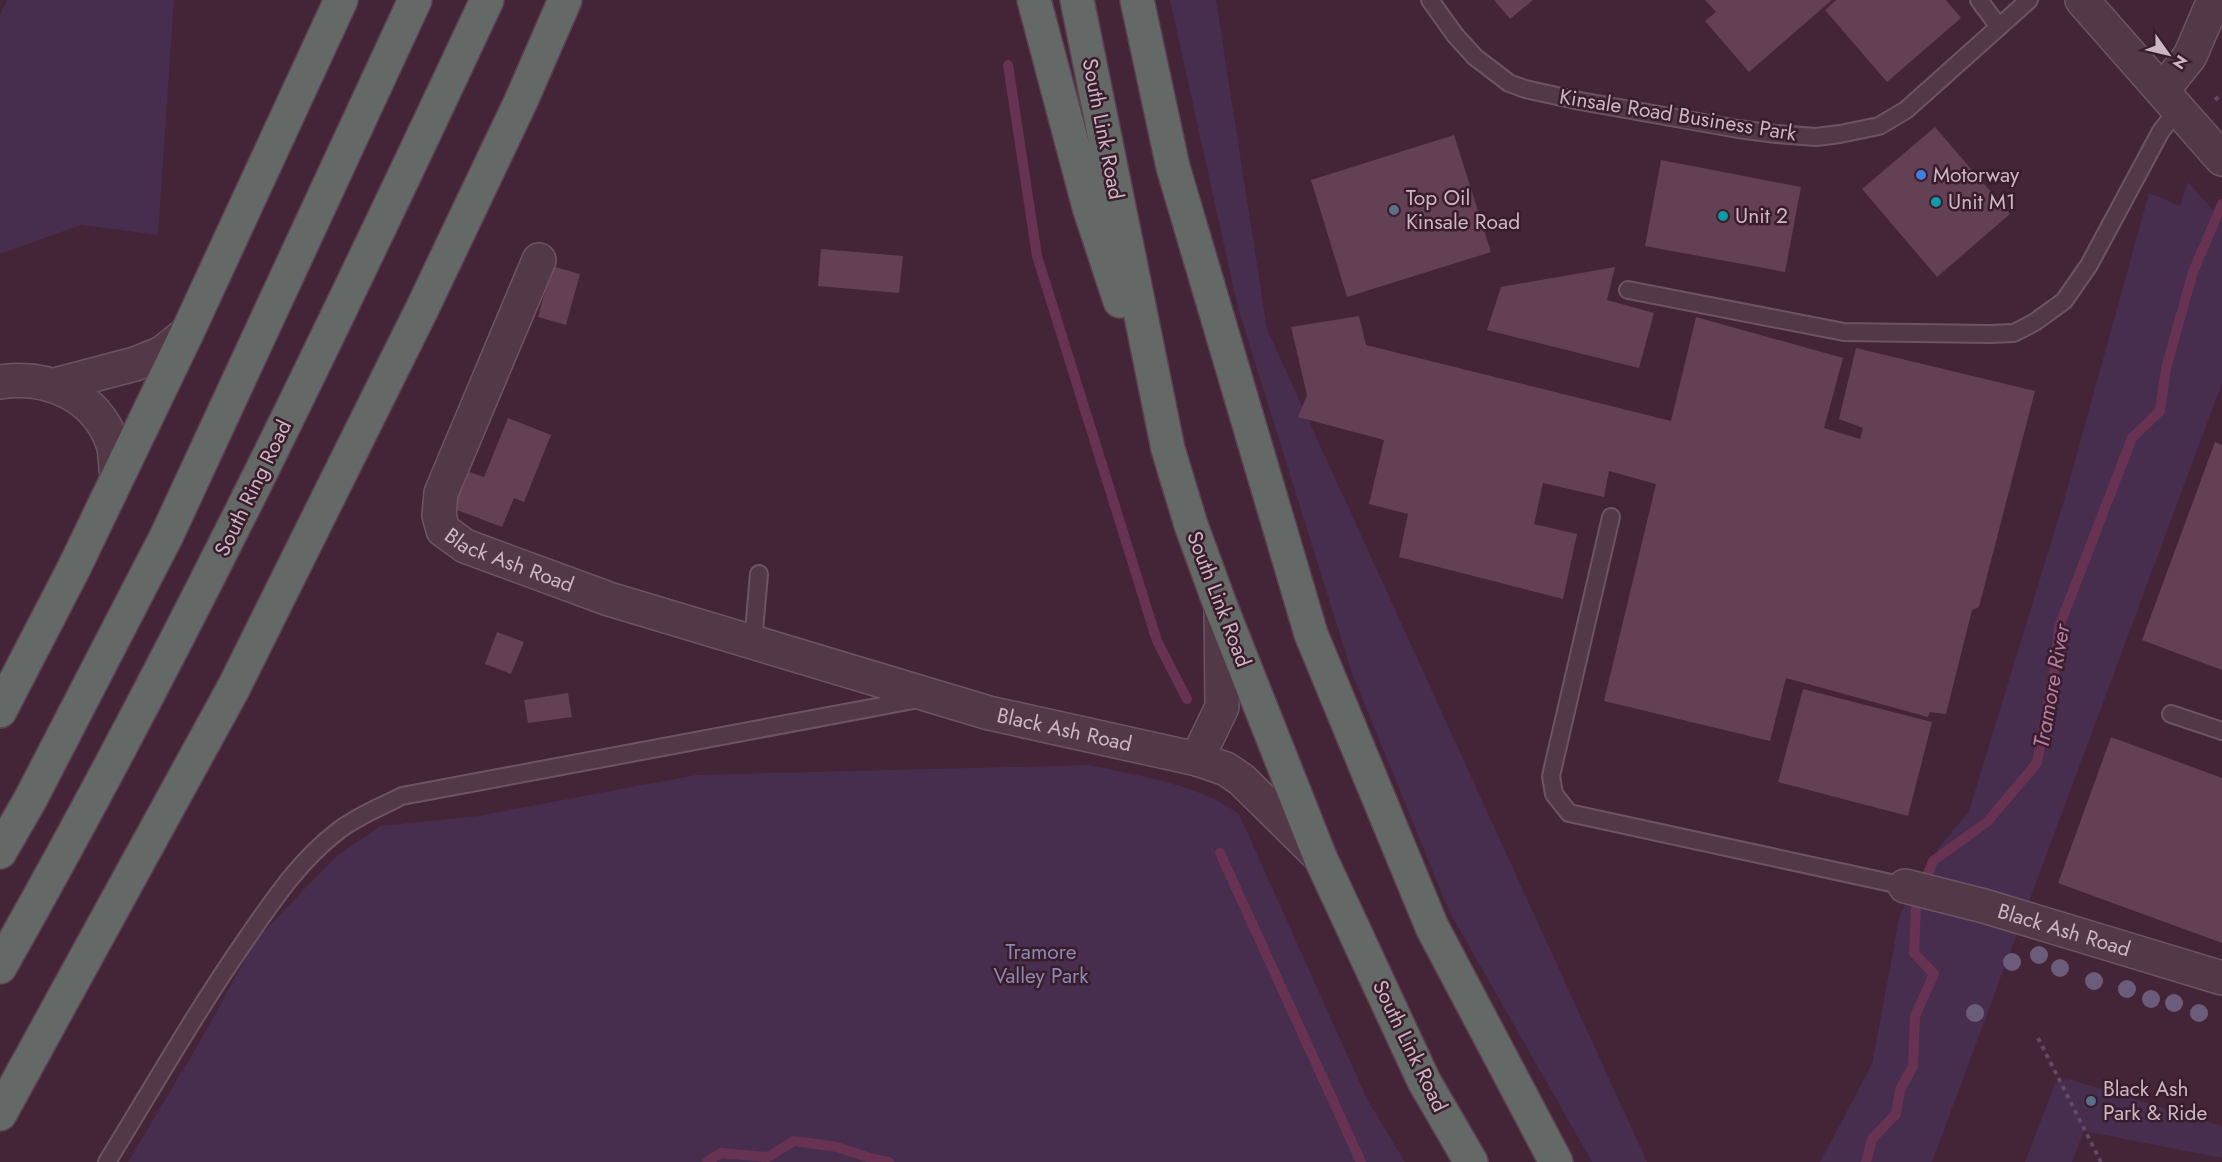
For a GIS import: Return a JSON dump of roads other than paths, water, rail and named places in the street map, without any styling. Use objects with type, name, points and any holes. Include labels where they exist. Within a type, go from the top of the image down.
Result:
[{"type":"highway","points":[[0,711],[54,607],[187,333],[341,0]]},
{"type":"highway","points":[[0,852],[30,800],[167,535],[415,0]]},
{"type":"highway","name":"South Ring Road","points":[[0,967],[70,844],[214,567],[350,293],[488,0]]},
{"type":"highway","points":[[0,1114],[233,689],[422,309],[521,101],[565,0]]},
{"type":"highway","points":[[521,101],[577,0]]},
{"type":"highway","points":[[1034,0],[1089,207],[1168,448]]},
{"type":"highway","name":"South Link Road","points":[[1077,0],[1168,448],[1191,525],[1221,608],[1320,857],[1424,1081],[1471,1162]]},
{"type":"highway","points":[[1137,0],[1173,167],[1311,634],[1432,927],[1556,1162]]},
{"type":"street","points":[[2082,0],[2222,159]]},
{"type":"street","points":[[2177,108],[2190,56],[2214,0]]},
{"type":"street","name":"Black Ash Road","points":[[539,260],[441,493],[439,515],[443,530],[465,546],[609,599],[989,713],[1197,759],[1226,769],[1242,780],[1320,857]]},
{"type":"street","points":[[55,385],[135,364],[162,353],[187,333]]},
{"type":"street","points":[[0,382],[26,380],[55,385],[80,399],[100,419],[113,444],[117,476]]},
{"type":"street","points":[[1197,759],[1222,707],[1221,608]]},
{"type":"street","name":"Black Ash Road","points":[[1905,886],[1984,906],[2222,978]]},
{"type":"lane","name":"Kinsale Road Business Park","points":[[1430,0],[1455,35],[1475,57],[1509,83],[1580,101],[1738,129],[1806,136],[1840,134],[1879,126],[1906,110],[2029,0]]},
{"type":"lane","points":[[1979,0],[1999,27]]},
{"type":"lane","points":[[1628,290],[1844,332],[2014,333],[2035,322],[2064,301],[2089,265],[2161,131],[2177,108]]},
{"type":"lane","points":[[1611,517],[1551,776],[1554,794],[1569,813],[1905,886]]},
{"type":"lane","points":[[753,642],[759,574]]},
{"type":"lane","points":[[107,1162],[214,985],[284,886],[339,830],[370,812],[402,796],[934,696]]},
{"type":"lane","points":[[2171,714],[2222,731]]},
{"type":"waterway","points":[[1008,65],[1037,256],[1157,641],[1187,699]]},
{"type":"waterway","name":"Tramore River","points":[[1866,1162],[1872,1139],[1896,1114],[1900,1090],[1913,1066],[1915,1016],[1934,974],[1914,953],[1916,905],[1933,861],[1987,822],[2037,763],[2055,667],[2059,627],[2132,438],[2160,411],[2166,368],[2193,272],[2222,204]]},
{"type":"waterway","points":[[1220,853],[1361,1162]]},
{"type":"waterway","name":"Tramore River","points":[[707,1162],[721,1153],[768,1157],[794,1141],[837,1147],[889,1162]]},
{"type":"place","name":"Motorway","points":[[1921,175]]},
{"type":"place","name":"Unit M1","points":[[1936,202]]},
{"type":"place","name":"Top Oil Kinsale Road","points":[[1394,210]]},
{"type":"place","name":"Unit 2","points":[[1723,216]]},
{"type":"place","name":"Black Ash Park & Ride","points":[[2091,1101]]},
{"type":"park label","name":"Tramore Valley Park","points":[[1041,964]]}]
